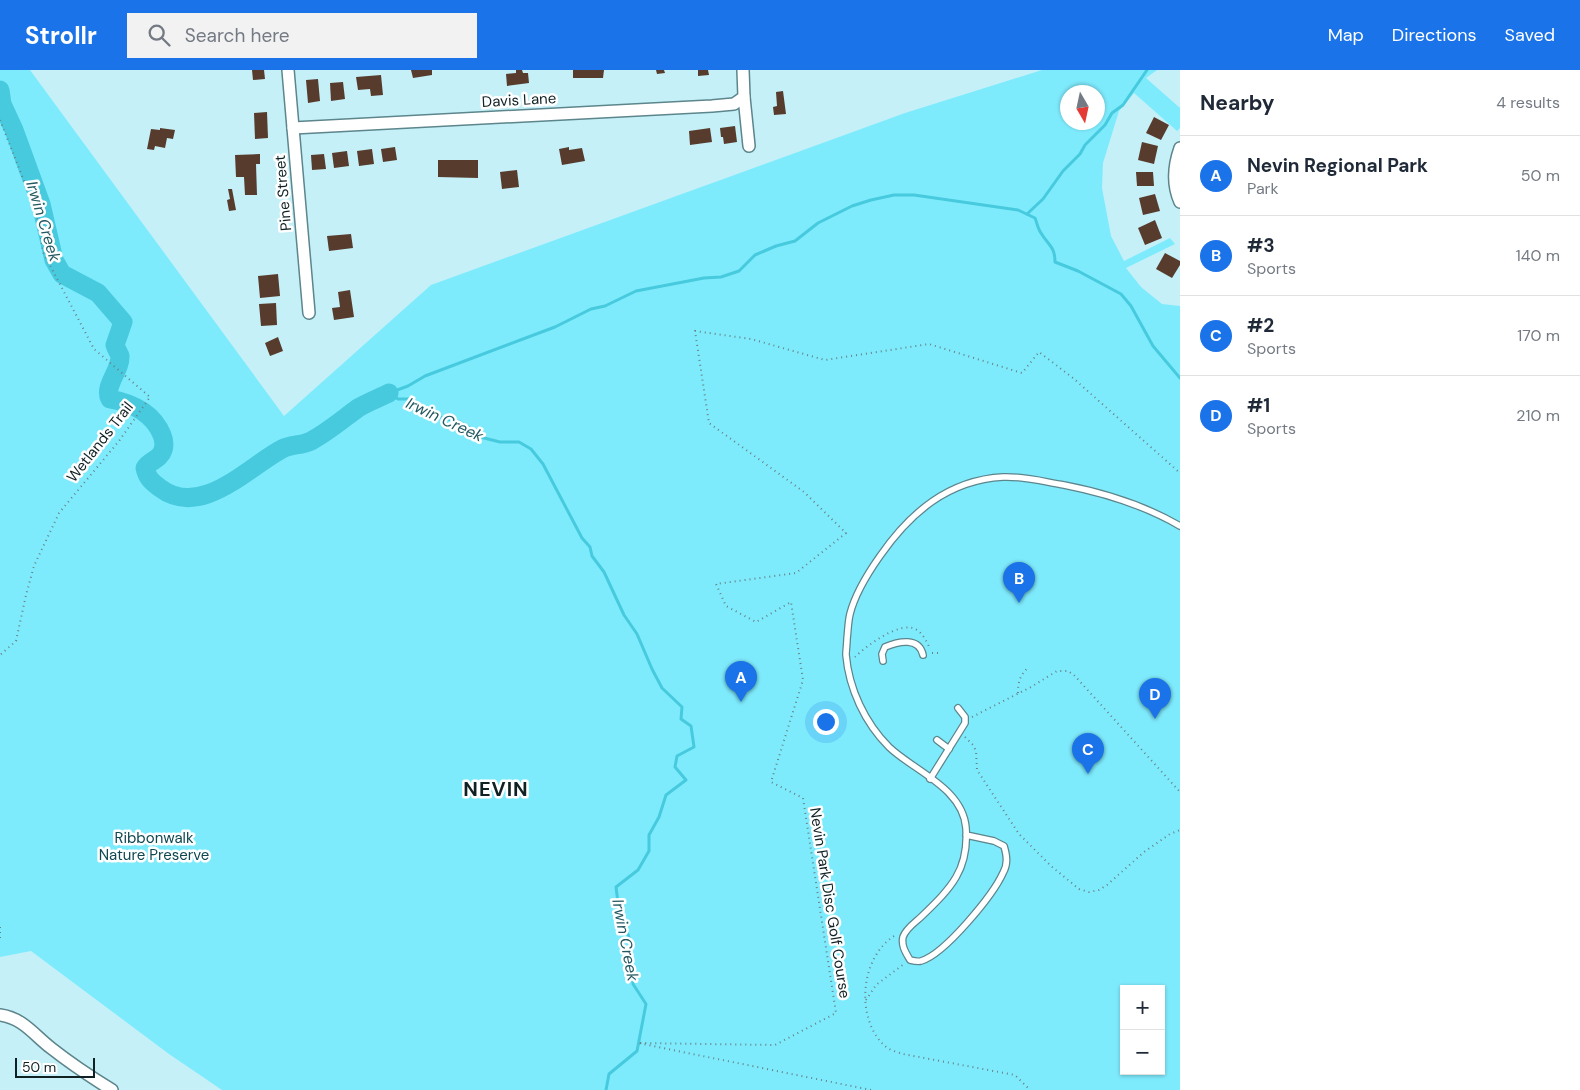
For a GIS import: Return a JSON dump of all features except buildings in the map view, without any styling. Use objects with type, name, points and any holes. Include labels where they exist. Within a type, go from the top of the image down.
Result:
[{"type":"street","name":"Pine Street","points":[[288,70],[309,313]]},
{"type":"street","points":[[743,70],[749,146]]},
{"type":"street","name":"Davis Lane","points":[[293,128],[712,106],[734,104],[744,97]]},
{"type":"street","points":[[1180,148],[1176,158],[1174,181],[1180,202]]},
{"type":"street","points":[[0,1015],[20,1021],[51,1048],[112,1090]]},
{"type":"lane","points":[[966,835],[994,841],[1004,846],[1007,858],[1004,872],[968,922],[949,942],[929,958],[919,962],[910,960],[903,949],[903,938],[908,929],[942,896],[962,868],[966,848],[966,835],[966,826],[960,807],[947,792],[889,747],[866,720],[852,686],[846,654],[850,615],[872,568],[890,542],[913,516],[935,498],[968,483],[1004,477],[1041,481],[1096,491],[1145,508],[1180,526]]},
{"type":"lane","points":[[883,661],[882,654],[885,647],[893,643],[911,642],[918,644],[923,655]]},
{"type":"lane","points":[[930,779],[965,723],[964,717],[958,708]]},
{"type":"lane","points":[[937,740],[949,749]]},
{"type":"path","name":"Wetlands Trail","points":[[0,120],[39,225],[43,252],[94,349],[150,397],[119,440],[59,513],[34,566],[16,641],[0,655]]},
{"type":"path","name":"Nevin Park Disc Golf Course","points":[[871,1090],[638,1043],[775,1045],[836,1013],[803,798],[771,782],[804,680],[791,602],[756,622],[726,606],[716,584],[796,573],[846,532],[804,492],[709,423],[695,331],[751,339],[825,360],[930,344],[1022,373],[1039,352],[1073,378],[1180,473]]},
{"type":"path","points":[[1018,693],[1018,683],[1021,674],[1029,667]]},
{"type":"path","points":[[970,718],[1057,671],[1068,671],[1074,675],[1180,792]]},
{"type":"path","points":[[959,732],[973,745],[976,751],[976,770],[1019,834],[1050,866],[1079,889],[1089,892],[1103,888],[1144,852],[1170,834],[1180,830]]},
{"type":"path","points":[[0,927],[0,942]]},
{"type":"path","points":[[908,929],[885,942],[866,982],[866,1006],[872,1031],[886,1048],[903,1054],[1015,1075],[1030,1090]]},
{"type":"path","points":[[866,1000],[876,985],[891,972],[910,960]]},
{"type":"green space","name":"Ribbonwalk Nature Preserve","points":[[0,70],[30,70],[284,416],[431,285],[905,113],[1042,70],[1157,70],[1146,78],[1180,108],[1180,128],[1177,131],[1134,93],[1119,111],[1103,163],[1102,188],[1111,236],[1124,261],[1170,238],[1175,244],[1126,268],[1141,287],[1162,304],[1180,306],[1180,1090],[222,1090],[169,1054],[31,951],[0,957]]},
{"type":"waterway","points":[[1027,214],[1043,199],[1063,171],[1105,125],[1112,113],[1123,105],[1147,70]]},
{"type":"waterway","name":"Irwin Creek","points":[[0,90],[2,104],[14,130],[41,204],[54,260],[62,274],[98,293],[123,322],[115,345],[120,361],[110,384],[108,394],[110,399],[126,403],[141,410],[158,427],[164,440],[163,450],[160,456],[145,468],[152,482],[157,486],[176,496],[192,498],[208,494],[224,487],[282,449],[311,441],[358,408],[389,393]]},
{"type":"waterway","points":[[389,393],[408,386],[425,376],[555,327],[591,309],[605,306],[636,291],[704,278],[721,277],[739,271],[755,255],[776,246],[795,241],[818,223],[852,206],[894,195],[914,195],[1018,210],[1035,218],[1040,231],[1052,249],[1055,262],[1078,271],[1121,294],[1131,306],[1153,346],[1180,378]]},
{"type":"waterway","name":"Irwin Creek","points":[[389,393],[398,399],[410,399],[428,414],[460,422],[472,429],[480,437],[500,442],[519,442],[531,449],[543,464],[582,538],[590,547],[592,556],[604,572],[624,615],[637,634],[662,688],[682,707],[681,719],[691,726],[694,747],[677,756],[675,767],[686,780],[666,795],[659,817],[649,835],[649,851],[638,870],[616,887],[618,903],[631,944],[633,984],[646,1004],[637,1051],[609,1074],[606,1090]]},
{"type":"place","name":"#3","points":[[1019,603]]},
{"type":"place","name":"Nevin Regional Park","points":[[741,702]]},
{"type":"place","name":"#1","points":[[1155,719]]},
{"type":"place","name":"#2","points":[[1088,774]]},
{"type":"district","name":"NEVIN","points":[[496,789]]}]
